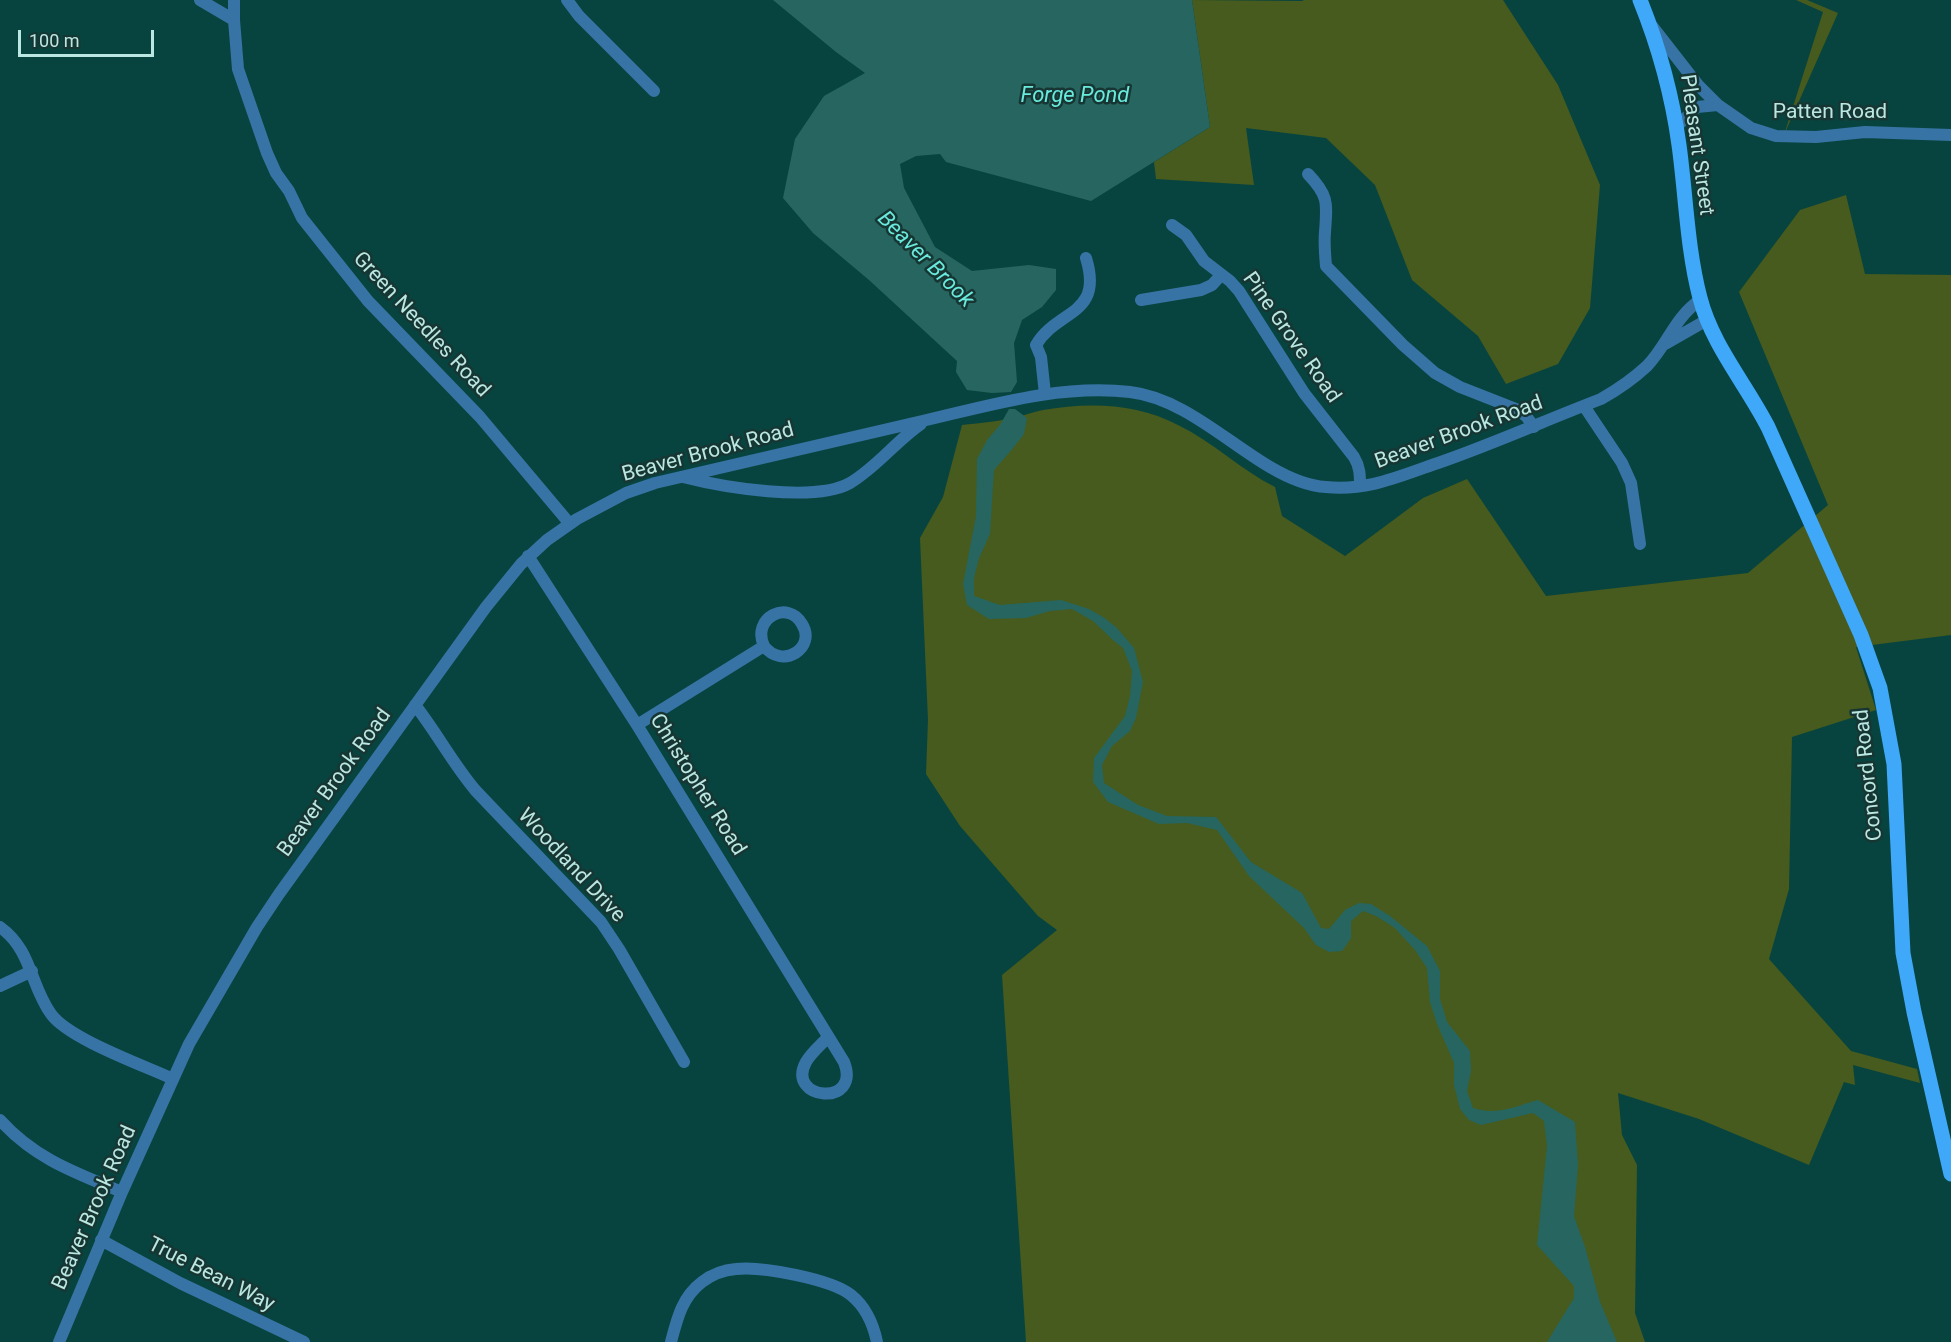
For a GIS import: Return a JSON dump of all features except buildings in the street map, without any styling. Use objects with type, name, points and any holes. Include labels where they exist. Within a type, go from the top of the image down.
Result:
[{"type":"main road","name":"Pleasant Street","points":[[1640,0],[1656,40],[1667,78],[1676,127],[1689,247],[1700,300]]},
{"type":"main road","name":"Concord Road","points":[[1700,300],[1707,320],[1731,366],[1754,401],[1767,427],[1865,645],[1880,688],[1894,764],[1903,953],[1951,1174]]},
{"type":"street","points":[[200,0],[234,20]]},
{"type":"street","name":"Green Needles Road","points":[[234,0],[238,69],[276,173],[289,191],[302,218],[368,302],[480,417],[570,524]]},
{"type":"street","points":[[567,0],[579,16],[654,91]]},
{"type":"street","name":"Patten Road","points":[[1648,20],[1698,85],[1718,105],[1751,128],[1776,136],[1816,137],[1865,132],[1951,135]]},
{"type":"street","points":[[1676,127],[1697,107],[1718,105]]},
{"type":"street","points":[[1308,174],[1321,187],[1327,208],[1324,234],[1326,266],[1403,345],[1435,373],[1460,387],[1516,409],[1526,416],[1534,427]]},
{"type":"street","name":"Pine Grove Road","points":[[1172,225],[1186,235],[1204,261],[1239,291],[1304,393],[1354,457],[1358,464],[1360,486]]},
{"type":"street","points":[[1041,394],[1041,357],[1036,345],[1042,334],[1076,311],[1083,302],[1090,279],[1086,258]]},
{"type":"street","points":[[1141,300],[1201,290],[1212,285],[1221,275]]},
{"type":"street","name":"Beaver Brook Road","points":[[59,1342],[122,1192],[194,1035],[259,924],[486,607],[528,556],[570,524],[626,493],[682,477],[1041,394],[1100,391],[1131,392],[1143,395],[1187,413],[1272,468],[1293,478],[1327,487],[1380,484],[1534,427],[1619,389],[1648,365],[1687,309],[1700,300]]},
{"type":"street","name":"Beaver Brook Road","points":[[1662,346],[1707,320]]},
{"type":"street","points":[[1584,406],[1622,463],[1631,483],[1640,544]]},
{"type":"street","points":[[682,477],[758,491],[813,492],[837,488],[850,483],[905,435],[925,421]]},
{"type":"street","name":"Christopher Road","points":[[528,556],[637,725],[844,1062],[847,1074],[843,1085],[840,1089],[825,1095],[810,1089],[803,1074],[806,1063],[828,1037]]},
{"type":"street","points":[[637,725],[764,646]]},
{"type":"street","name":"Woodland Drive","points":[[415,705],[464,777],[601,922],[684,1062]]},
{"type":"street","points":[[0,927],[19,945],[50,1012],[65,1028],[75,1035],[173,1079]]},
{"type":"street","points":[[0,986],[32,971]]},
{"type":"street","points":[[0,1120],[20,1140],[42,1156],[122,1192]]},
{"type":"street","name":"True Bean Way","points":[[101,1240],[188,1287],[304,1342]]},
{"type":"street","points":[[671,1342],[682,1306],[695,1288],[722,1271],[745,1268],[822,1280],[842,1288],[866,1310],[871,1319],[877,1342]]},
{"type":"green space","points":[[1192,0],[1503,0],[1558,85],[1600,185],[1590,308],[1558,364],[1506,384],[1478,336],[1412,280],[1375,185],[1326,138],[1246,128],[1254,185],[1156,179],[1154,162],[1210,127]]},
{"type":"green space","points":[[1796,0],[1807,0],[1838,13],[1784,135],[1823,12]]},
{"type":"green space","points":[[1846,195],[1865,274],[1951,275],[1951,635],[1856,647],[1876,710],[1792,737],[1789,889],[1769,959],[1851,1051],[1917,1069],[1920,1083],[1853,1065],[1855,1085],[1844,1082],[1809,1165],[1699,1119],[1618,1093],[1622,1135],[1637,1165],[1635,1313],[1645,1342],[1026,1342],[1002,975],[1057,930],[1038,916],[960,826],[926,774],[928,720],[920,538],[943,497],[962,425],[1000,420],[1060,407],[1095,405],[1146,412],[1191,432],[1250,473],[1275,487],[1282,516],[1345,556],[1423,498],[1467,479],[1546,596],[1748,573],[1828,505],[1739,292],[1800,210]]},
{"type":"water","name":"Forge Pond","points":[[773,0],[1192,0],[1210,127],[1091,201],[946,162],[940,154],[916,156],[900,164],[904,188],[935,247],[972,271],[1029,265],[1056,269],[1056,290],[1042,307],[1022,320],[1014,343],[1017,382],[1011,392],[992,393],[967,390],[956,372],[957,361],[869,280],[813,233],[783,198],[795,139],[824,96],[865,73]]},
{"type":"water","points":[[1009,409],[1015,409],[1027,418],[1024,434],[994,470],[990,534],[979,558],[974,578],[974,596],[1000,605],[1061,600],[1089,609],[1116,627],[1134,648],[1143,682],[1136,718],[1130,731],[1112,746],[1102,765],[1104,783],[1138,805],[1167,816],[1216,817],[1251,862],[1302,893],[1321,928],[1329,929],[1345,910],[1359,903],[1371,904],[1390,916],[1427,946],[1440,971],[1440,999],[1447,1022],[1470,1051],[1471,1071],[1467,1091],[1473,1108],[1498,1111],[1538,1100],[1575,1122],[1578,1165],[1574,1216],[1600,1302],[1617,1342],[1547,1342],[1574,1298],[1574,1286],[1537,1245],[1547,1146],[1544,1121],[1533,1113],[1481,1125],[1469,1120],[1460,1109],[1454,1085],[1454,1063],[1430,1002],[1427,968],[1415,950],[1395,928],[1363,911],[1351,921],[1351,938],[1342,951],[1329,952],[1316,945],[1304,928],[1249,876],[1217,830],[1187,823],[1159,824],[1108,802],[1093,782],[1094,758],[1125,716],[1130,696],[1132,671],[1123,648],[1093,621],[1072,609],[1050,611],[1026,618],[989,619],[967,605],[963,584],[976,516],[977,459],[987,440],[1000,425]]},
{"type":"water label","name":"Beaver Brook","points":[[925,260]]}]
